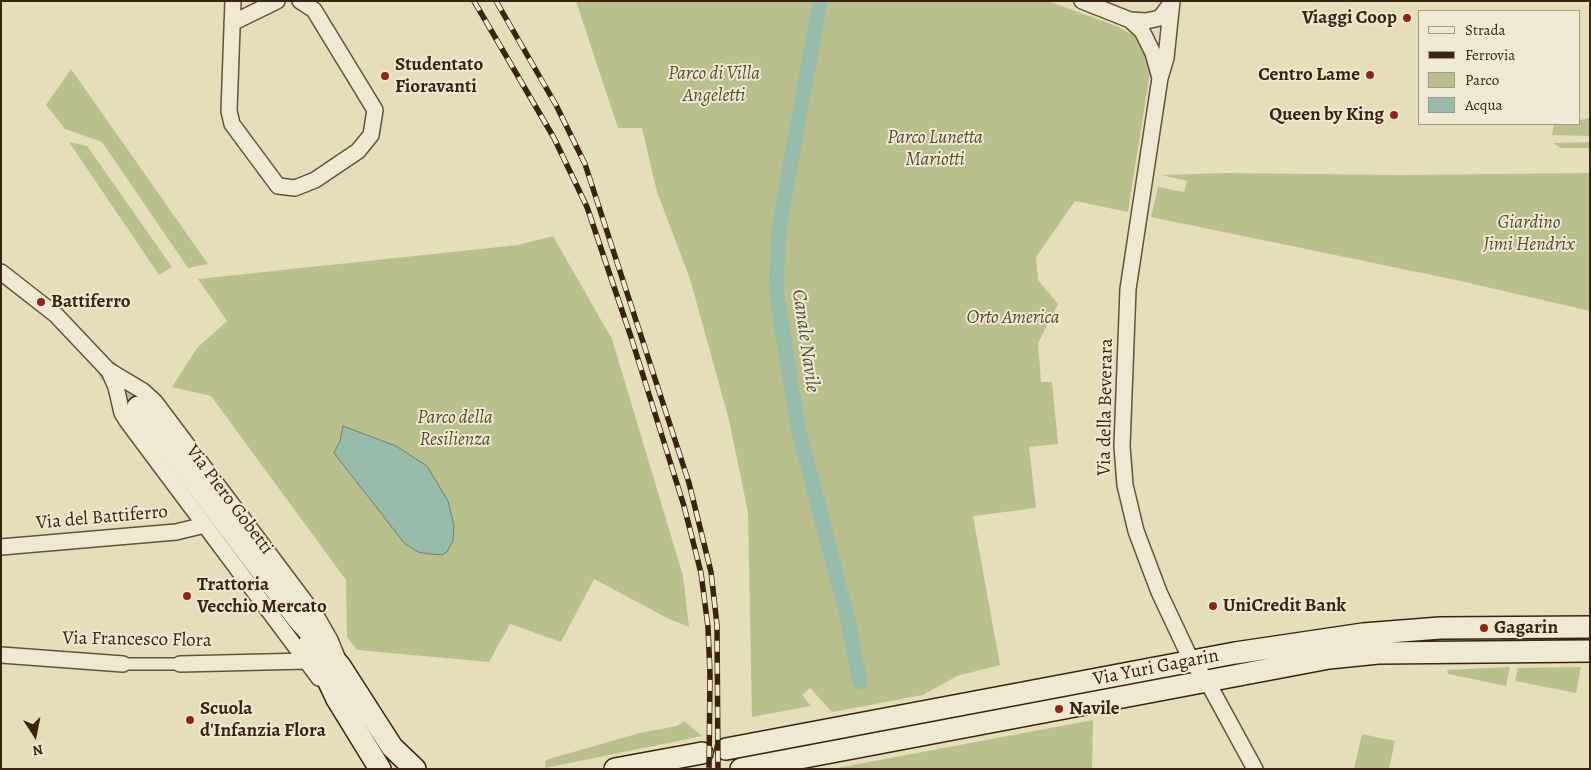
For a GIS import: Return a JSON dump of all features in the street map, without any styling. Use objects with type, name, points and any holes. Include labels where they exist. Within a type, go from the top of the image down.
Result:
[{"type":"main road","points":[[138,407],[294,629],[337,699]]},
{"type":"main road","name":"Via Yuri Gagarin","points":[[726,749],[1192,662],[1389,631],[1590,627]]},
{"type":"main road","points":[[294,629],[340,666]]},
{"type":"main road","name":"Via Yuri Gagarin","points":[[742,769],[1329,658],[1378,653],[1590,651]]},
{"type":"main road","name":"Via Piero Gobetti","points":[[340,666],[392,747],[415,769]]},
{"type":"main road","name":"Via Piero Gobetti","points":[[337,699],[379,768]]},
{"type":"main road","points":[[615,769],[702,753]]},
{"type":"street","points":[[233,1],[229,112],[232,124],[278,186],[295,188],[315,180],[358,151],[371,136],[375,110],[314,10],[300,1]]},
{"type":"street","points":[[232,23],[277,1]]},
{"type":"street","name":"Via della Beverara","points":[[1082,1],[1130,20],[1146,21],[1160,18],[1172,2]]},
{"type":"street","name":"Via della Beverara","points":[[1172,2],[1166,58],[1160,78],[1128,289],[1123,464],[1128,500],[1136,531],[1159,592],[1192,662],[1207,681],[1255,769]]},
{"type":"street","name":"Via della Beverara","points":[[1130,20],[1147,39],[1160,78]]},
{"type":"street","name":"Via Piero Gobetti","points":[[1,272],[56,315],[108,370],[143,392],[155,402],[318,618],[330,640],[340,666]]},
{"type":"street","name":"Via Piero Gobetti","points":[[108,370],[116,387],[124,418],[205,525],[294,629],[307,661],[337,699]]},
{"type":"street","name":"Via del Battiferro","points":[[1,547],[176,532],[205,525]]},
{"type":"street","points":[[272,661],[283,656],[294,629]]},
{"type":"street","name":"Via Francesco Flora","points":[[1,655],[123,664],[307,661]]},
{"type":"green space","name":"Parco Lunetta Mariotti","points":[[576,1],[1048,1],[1119,27],[1133,35],[1143,48],[1150,72],[1128,212],[1075,201],[1036,257],[1038,280],[1058,304],[1038,343],[1041,382],[1052,382],[1058,444],[1029,447],[1036,508],[973,516],[1000,665],[957,676],[923,695],[832,712],[810,688],[802,695],[811,706],[752,717],[748,512],[729,420],[690,279],[657,192],[642,128],[618,128]]},
{"type":"green space","points":[[71,69],[208,264],[188,268],[102,142],[65,129],[46,105]]},
{"type":"green space","points":[[1590,118],[1590,136],[1552,135],[1554,125],[1581,125],[1581,120]]},
{"type":"green space","points":[[69,142],[87,146],[172,267],[159,275]]},
{"type":"green space","points":[[1590,142],[1590,148],[1561,148],[1553,143]]},
{"type":"green space","name":"Giardino Jimi Hendrix","points":[[1226,173],[1400,175],[1590,173],[1590,311],[1456,280],[1151,217],[1158,187],[1184,192],[1187,181],[1161,175]]},
{"type":"green space","name":"Parco della Resilienza","points":[[553,236],[612,339],[683,576],[689,627],[667,618],[594,579],[561,642],[510,624],[489,662],[357,650],[347,637],[346,580],[211,396],[172,387],[197,348],[227,321],[198,279],[518,245]]},
{"type":"green space","points":[[1590,636],[1590,642],[1227,668],[1223,666],[1227,663],[1380,639]]},
{"type":"green space","points":[[1510,667],[1506,686],[1448,674],[1447,670]]},
{"type":"green space","points":[[1581,667],[1576,693],[1515,681],[1518,668]]},
{"type":"green space","points":[[1180,674],[1176,678],[727,762],[727,755]]},
{"type":"green space","points":[[1093,720],[1092,769],[832,769]]},
{"type":"green space","points":[[684,721],[702,736],[545,768],[545,761],[549,759],[640,733],[677,726]]},
{"type":"green space","points":[[1362,734],[1395,741],[1389,769],[1354,769]]},
{"type":"water","points":[[343,426],[396,446],[427,466],[448,501],[454,525],[453,541],[447,552],[442,555],[418,552],[405,544],[334,453],[340,441]]},
{"type":"waterway","name":"Canale Navile","points":[[820,1],[779,228],[776,289],[798,428],[847,616],[860,682]]},
{"type":"tunnel","points":[[106,368],[138,407]]},
{"type":"railway","points":[[474,1],[554,138],[587,207],[631,337],[684,506],[701,573],[708,627],[710,674],[709,769]]},
{"type":"railway","points":[[496,1],[556,105],[585,164],[689,483],[711,572],[717,625],[718,769]]},
{"type":"place","name":"Viaggi Coop","points":[[1407,18]]},
{"type":"place","name":"Centro Lame","points":[[1370,75]]},
{"type":"place","name":"Studentato Fioravanti","points":[[385,76]]},
{"type":"place","name":"Queen by King","points":[[1394,115]]},
{"type":"place","name":"Battiferro","points":[[41,302]]},
{"type":"place","name":"Trattoria Vecchio Mercato","points":[[187,596]]},
{"type":"place","name":"UniCredit Bank","points":[[1213,606]]},
{"type":"place","name":"Gagarin","points":[[1484,628]]},
{"type":"place","name":"Navile","points":[[1059,709]]},
{"type":"place","name":"Scuola d'Infanzia Flora","points":[[190,720]]},
{"type":"park label","name":"Parco di Villa Angeletti","points":[[714,85]]},
{"type":"park label","name":"Orto America","points":[[1013,318]]}]
